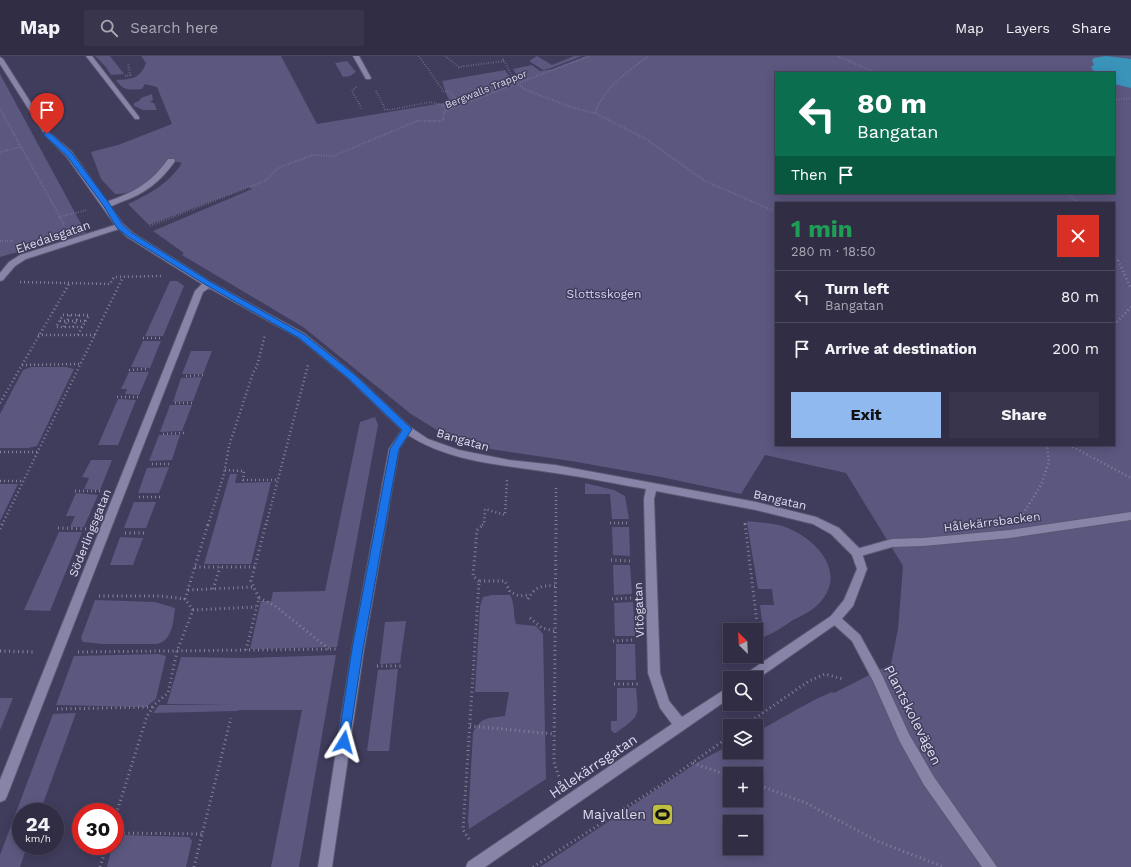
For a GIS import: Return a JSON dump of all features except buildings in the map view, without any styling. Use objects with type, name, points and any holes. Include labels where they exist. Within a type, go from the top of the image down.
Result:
[{"type":"street","points":[[89,56],[137,118]]},
{"type":"street","points":[[356,56],[368,78]]},
{"type":"street","name":"Bangatan","points":[[0,59],[47,134],[69,154],[120,226],[130,235],[208,284],[302,336],[352,377],[407,429],[426,441],[458,453],[509,464],[555,469],[651,488],[756,506],[816,521],[835,531],[857,553]]},
{"type":"street","points":[[106,205],[130,197],[151,185],[163,175],[171,161]]},
{"type":"street","name":"Ekedalsgatan","points":[[0,278],[12,264],[23,257],[120,226]]},
{"type":"street","name":"Söderlingsgatan","points":[[0,796],[199,291],[208,284]]},
{"type":"street","points":[[325,867],[358,649],[394,449],[407,429]]},
{"type":"street","name":"Vitögatan","points":[[651,488],[649,499],[654,673],[664,704],[681,725]]},
{"type":"street","name":"Hålekärrsbacken","points":[[857,553],[892,543],[939,541],[1010,534],[1131,516]]},
{"type":"street","points":[[759,671],[834,619],[849,603],[857,585],[862,568],[857,553]]},
{"type":"street","name":"Plantskolevägen","points":[[834,619],[856,638],[878,679],[904,738],[929,781],[990,867]]},
{"type":"street","name":"Hålekärrsgatan","points":[[473,867],[723,696]]},
{"type":"path","points":[[419,56],[444,92],[449,91],[460,105]]},
{"type":"path","points":[[445,56],[459,67],[503,60],[516,83],[535,94],[573,108],[595,113],[646,140],[705,182],[775,212]]},
{"type":"path","name":"Bergwalls Trappor","points":[[150,226],[265,181],[278,168],[313,155],[333,156],[417,122],[443,121],[444,111],[590,56]]},
{"type":"path","points":[[595,113],[606,92],[623,75],[649,56]]},
{"type":"path","points":[[839,56],[875,72]]},
{"type":"path","points":[[362,109],[352,91],[368,78],[385,109],[389,110],[431,102],[453,108]]},
{"type":"path","points":[[1115,100],[1131,98]]},
{"type":"path","points":[[0,109],[64,224],[58,226]]},
{"type":"path","points":[[0,152],[20,147]]},
{"type":"path","points":[[1067,194],[1078,202]]},
{"type":"path","points":[[59,216],[75,214],[106,205]]},
{"type":"path","points":[[0,241],[15,242]]},
{"type":"path","points":[[1115,255],[1124,271],[1131,289]]},
{"type":"path","points":[[15,282],[110,284],[114,277],[162,276]]},
{"type":"path","points":[[0,529],[123,277]]},
{"type":"path","points":[[0,403],[69,283]]},
{"type":"path","points":[[1115,324],[1131,307]]},
{"type":"path","points":[[78,335],[89,315],[63,315],[56,327],[82,327]]},
{"type":"path","points":[[64,327],[70,315]]},
{"type":"path","points":[[73,327],[80,315]]},
{"type":"path","points":[[59,321],[85,321]]},
{"type":"path","points":[[185,599],[225,470],[229,446],[253,373],[257,366],[266,328]]},
{"type":"path","points":[[38,335],[95,335]]},
{"type":"path","points":[[143,338],[166,338]]},
{"type":"path","points":[[246,650],[258,598],[252,581],[255,567],[309,361]]},
{"type":"path","points":[[22,365],[81,364]]},
{"type":"path","points":[[129,370],[154,369]]},
{"type":"path","points":[[179,376],[205,375]]},
{"type":"path","points":[[117,397],[143,396]]},
{"type":"path","points":[[169,404],[194,403]]},
{"type":"path","points":[[156,434],[184,433]]},
{"type":"path","points":[[1010,534],[1041,485],[1049,462],[1048,446]]},
{"type":"path","points":[[1071,446],[1131,478]]},
{"type":"path","points":[[0,452],[38,452]]},
{"type":"path","points":[[146,464],[172,464]]},
{"type":"path","points":[[555,469],[554,762],[559,777]]},
{"type":"path","points":[[225,470],[244,470],[243,480],[278,480]]},
{"type":"path","points":[[507,478],[505,515],[486,509],[484,524],[477,530],[473,576],[479,581],[505,581],[510,592],[519,596],[529,597],[534,588],[540,585],[555,586]]},
{"type":"path","points":[[0,481],[24,481]]},
{"type":"path","points":[[75,491],[104,491]]},
{"type":"path","points":[[132,497],[160,497]]},
{"type":"path","points":[[745,521],[757,623]]},
{"type":"path","points":[[610,523],[633,523]]},
{"type":"path","points":[[58,528],[88,529]]},
{"type":"path","points":[[118,533],[146,533]]},
{"type":"path","points":[[611,560],[635,561]]},
{"type":"path","points":[[195,567],[255,567]]},
{"type":"path","points":[[213,589],[220,567]]},
{"type":"path","points":[[469,839],[463,830],[479,581]]},
{"type":"path","points":[[188,590],[254,587]]},
{"type":"path","points":[[93,596],[160,596],[185,599],[193,610]]},
{"type":"path","points":[[258,598],[274,605],[329,649]]},
{"type":"path","points":[[612,599],[636,598]]},
{"type":"path","points":[[193,610],[256,607]]},
{"type":"path","points":[[120,803],[147,716],[153,707],[168,693],[177,651],[193,610]]},
{"type":"path","points":[[530,618],[542,628],[554,632]]},
{"type":"path","points":[[613,641],[639,640]]},
{"type":"path","points":[[0,651],[57,652],[342,649]]},
{"type":"path","points":[[373,667],[404,666]]},
{"type":"path","points":[[754,719],[809,681],[825,674],[843,679]]},
{"type":"path","points":[[614,684],[642,684]]},
{"type":"path","points":[[51,709],[153,707]]},
{"type":"path","points":[[194,867],[231,718]]},
{"type":"path","points":[[470,726],[495,727],[533,733],[554,734]]},
{"type":"path","points":[[533,867],[692,763],[723,741]]},
{"type":"path","points":[[692,763],[723,774]]},
{"type":"path","points":[[763,787],[806,803],[876,841],[944,867]]},
{"type":"path","points":[[124,833],[202,834]]},
{"type":"path","points":[[100,867],[104,855]]},
{"type":"green space","points":[[95,56],[110,56],[124,74],[111,75],[105,66]]},
{"type":"green space","name":"Slottsskogen","points":[[141,56],[281,56],[317,124],[443,103],[460,106],[451,103],[442,81],[505,70],[512,80],[519,78],[513,69],[532,65],[540,71],[552,69],[586,56],[1131,56],[1131,867],[540,867],[698,762],[723,749],[723,759],[763,759],[763,728],[812,701],[832,692],[834,693],[891,664],[898,629],[903,566],[846,473],[765,455],[741,494],[661,477],[571,461],[490,449],[448,437],[411,414],[303,327],[182,255],[184,253],[153,231],[252,189],[249,187],[149,225],[128,204],[158,188],[176,171],[182,163],[169,160],[146,183],[139,188],[124,193],[115,194],[101,179],[91,152],[118,145],[172,124],[157,87],[145,84],[142,89],[127,89],[121,86],[116,80],[135,77],[141,72],[146,63]]},
{"type":"green space","points":[[537,56],[552,65],[574,56],[582,56],[543,70],[529,61]]},
{"type":"green space","points":[[347,61],[356,72],[350,76],[343,77],[335,63]]},
{"type":"green space","points":[[0,74],[86,233],[0,257]]},
{"type":"green space","points":[[152,94],[153,100],[150,102],[154,103],[157,110],[143,110],[134,106],[134,103],[139,101],[141,98]]},
{"type":"green space","points":[[170,281],[177,281],[184,286],[163,336],[145,336]]},
{"type":"green space","points":[[143,341],[161,341],[150,368],[131,367]]},
{"type":"green space","points":[[191,351],[212,351],[203,374],[182,374]]},
{"type":"green space","points":[[31,367],[66,367],[74,369],[37,446],[28,448],[0,448],[0,414],[23,370]]},
{"type":"green space","points":[[129,372],[149,372],[139,395],[125,394],[127,389],[121,389]]},
{"type":"green space","points":[[202,377],[193,401],[173,402],[181,378]]},
{"type":"green space","points":[[118,399],[136,400],[118,445],[98,445]]},
{"type":"green space","points":[[170,405],[192,405],[182,431],[160,432]]},
{"type":"green space","points":[[375,417],[378,425],[337,647],[250,649],[261,601],[271,601],[273,592],[325,591],[360,422]]},
{"type":"green space","points":[[159,435],[180,435],[172,460],[149,461]]},
{"type":"green space","points":[[91,460],[112,460],[100,490],[84,489],[89,478],[82,477]]},
{"type":"green space","points":[[169,467],[159,493],[138,493],[147,468]]},
{"type":"green space","points":[[230,474],[237,474],[235,483],[271,482],[251,564],[204,564]]},
{"type":"green space","points":[[585,483],[614,490],[625,496],[629,519],[612,519],[610,494],[585,494]]},
{"type":"green space","points":[[0,484],[18,484],[0,521]]},
{"type":"green space","points":[[76,493],[98,495],[84,527],[70,527],[75,516],[66,516]]},
{"type":"green space","points":[[134,502],[156,502],[146,528],[124,528]]},
{"type":"green space","points":[[748,521],[782,526],[804,537],[822,554],[828,564],[830,575],[829,586],[824,597],[814,608],[764,637],[760,605],[774,605],[772,589],[758,589],[747,523]]},
{"type":"green space","points":[[612,527],[629,527],[630,556],[613,555]]},
{"type":"green space","points":[[59,532],[82,532],[50,611],[24,610]]},
{"type":"green space","points":[[120,537],[143,538],[133,565],[110,565]]},
{"type":"green space","points":[[613,565],[630,565],[632,594],[614,595]]},
{"type":"green space","points":[[492,595],[510,595],[513,602],[516,624],[536,626],[543,634],[546,779],[469,829],[468,821],[473,733],[482,721],[490,718],[505,716],[509,692],[475,692],[480,606],[483,597]]},
{"type":"green space","points":[[95,600],[155,602],[175,608],[173,624],[169,635],[162,642],[157,644],[103,644],[83,642],[81,638]]},
{"type":"green space","points":[[633,602],[635,636],[615,636],[614,603]]},
{"type":"green space","points":[[406,621],[400,663],[380,664],[385,622]]},
{"type":"green space","points":[[616,644],[635,644],[636,680],[616,680]]},
{"type":"green space","points":[[159,654],[166,656],[156,699],[146,707],[56,705],[74,656]]},
{"type":"green space","points":[[336,655],[299,867],[271,867],[302,710],[239,710],[153,713],[159,705],[233,705],[167,704],[181,657],[245,658]]},
{"type":"green space","points":[[398,669],[389,751],[367,751],[378,670]]},
{"type":"green space","points":[[617,688],[636,688],[638,705],[634,719],[614,733],[611,730],[611,721],[617,721]]},
{"type":"green space","points":[[0,698],[13,698],[0,730]]},
{"type":"green space","points":[[76,713],[43,803],[20,803],[53,714]]},
{"type":"green space","points":[[12,823],[12,855],[24,855],[20,867],[0,867],[0,855]]},
{"type":"green space","points":[[124,835],[189,837],[192,841],[186,867],[107,867],[110,855],[124,855]]},
{"type":"water","points":[[1106,56],[1131,59],[1131,88],[1115,84],[1115,72],[1094,72],[1091,67],[1094,65],[1092,60],[1094,58]]},
{"type":"place","name":"Majvallen","points":[[662,814]]},
{"type":"route","points":[[47,134],[69,154],[120,226],[130,235],[208,284],[302,336],[352,377],[407,429],[394,449],[358,649],[344,742]]}]
